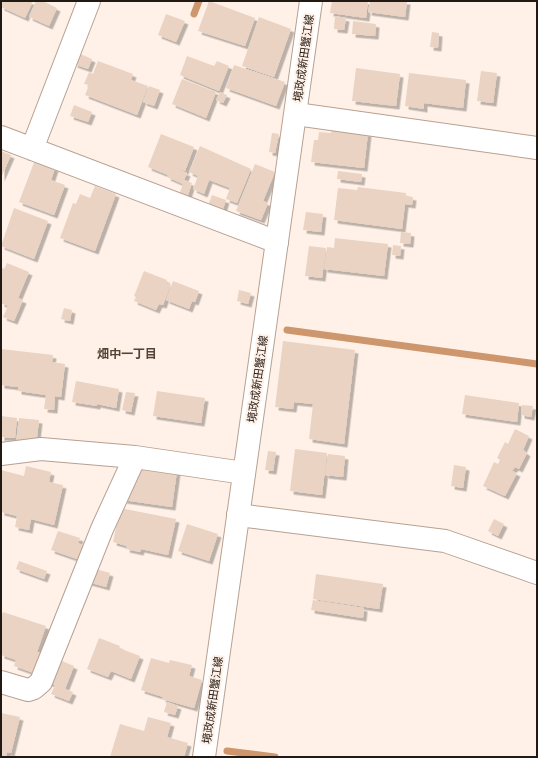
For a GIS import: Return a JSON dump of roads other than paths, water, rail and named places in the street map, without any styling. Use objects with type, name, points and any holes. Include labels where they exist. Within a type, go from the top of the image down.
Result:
[{"type":"street","points":[[32,150],[90,1]]},
{"type":"street","name":"境政成新田蟹江線","points":[[204,757],[312,1]]},
{"type":"street","points":[[296,114],[537,148]]},
{"type":"street","points":[[1,137],[277,242]]},
{"type":"street","points":[[1,454],[41,449],[135,457],[244,473]]},
{"type":"street","points":[[1,682],[28,690],[34,688],[41,682],[102,529],[135,457]]},
{"type":"street","points":[[238,515],[445,541],[537,573]]},
{"type":"waterway","points":[[194,14],[199,1]]},
{"type":"waterway","points":[[287,330],[537,364]]},
{"type":"waterway","points":[[227,751],[275,757]]},
{"type":"district","name":"畑中一丁目","points":[[127,353]]}]
